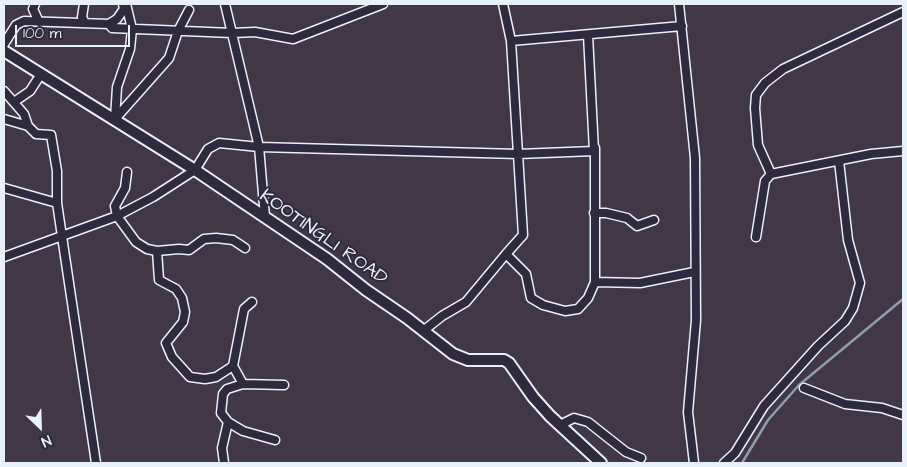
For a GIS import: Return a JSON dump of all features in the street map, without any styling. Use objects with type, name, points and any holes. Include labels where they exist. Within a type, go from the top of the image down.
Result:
[{"type":"street","points":[[35,4],[33,9],[39,22]]},
{"type":"street","points":[[84,4],[82,17],[85,23]]},
{"type":"street","points":[[4,44],[16,25],[24,21],[109,24],[124,9],[124,4]]},
{"type":"street","points":[[115,119],[116,87],[130,49],[132,28],[124,4]]},
{"type":"street","points":[[226,4],[259,147],[265,217]]},
{"type":"street","points":[[109,24],[112,28],[232,33],[255,32],[293,39],[384,4]]},
{"type":"street","points":[[424,331],[442,316],[466,302],[523,235],[511,41],[503,4]]},
{"type":"street","points":[[679,4],[694,158],[695,332],[688,412],[694,463]]},
{"type":"street","points":[[115,119],[169,58],[178,30],[189,10]]},
{"type":"street","points":[[770,174],[758,145],[754,108],[756,95],[764,83],[783,69],[903,12]]},
{"type":"street","points":[[511,41],[682,26]]},
{"type":"street","points":[[506,254],[526,274],[531,298],[543,305],[565,310],[578,309],[588,298],[595,282],[595,148],[588,35]]},
{"type":"street","name":"KOOTINGLI ROAD","points":[[4,52],[195,170],[265,217],[460,358],[504,360],[509,363],[533,397],[601,463]]},
{"type":"street","points":[[14,102],[30,90],[41,74]]},
{"type":"street","points":[[4,90],[24,114],[28,126],[36,134],[51,135],[57,172],[57,203],[96,463]]},
{"type":"street","points":[[4,119],[28,126]]},
{"type":"street","points":[[4,257],[62,234],[117,216],[176,183],[195,170],[208,148],[219,143],[259,147],[518,154],[589,152],[595,148]]},
{"type":"street","points":[[756,237],[765,181],[770,174],[903,150]]},
{"type":"street","points":[[724,463],[735,453],[764,406],[818,346],[845,321],[853,308],[860,283],[848,240],[839,161]]},
{"type":"street","points":[[127,172],[125,188],[115,206],[117,216],[136,242],[147,249],[157,252],[179,248],[189,250],[204,239],[216,238],[233,240],[245,248]]},
{"type":"street","points":[[4,188],[57,203]]},
{"type":"street","points":[[594,213],[606,213],[627,218],[637,226],[654,220]]},
{"type":"street","points":[[157,252],[159,258],[159,280],[176,289],[182,298],[185,312],[183,322],[166,343],[172,357],[190,377],[205,379],[216,377],[233,366]]},
{"type":"street","points":[[595,282],[640,283],[694,272]]},
{"type":"street","points":[[243,384],[233,366],[244,309],[252,302]]},
{"type":"street","points":[[275,440],[242,432],[228,422],[221,413],[223,394],[227,389],[243,384],[284,385]]},
{"type":"street","points":[[804,388],[845,404],[882,408],[903,415]]},
{"type":"street","points":[[560,425],[574,418],[588,422],[626,452],[641,458]]},
{"type":"street","points":[[224,463],[222,448],[228,422]]},
{"type":"waterway","points":[[742,463],[768,420],[799,385],[903,299]]}]
